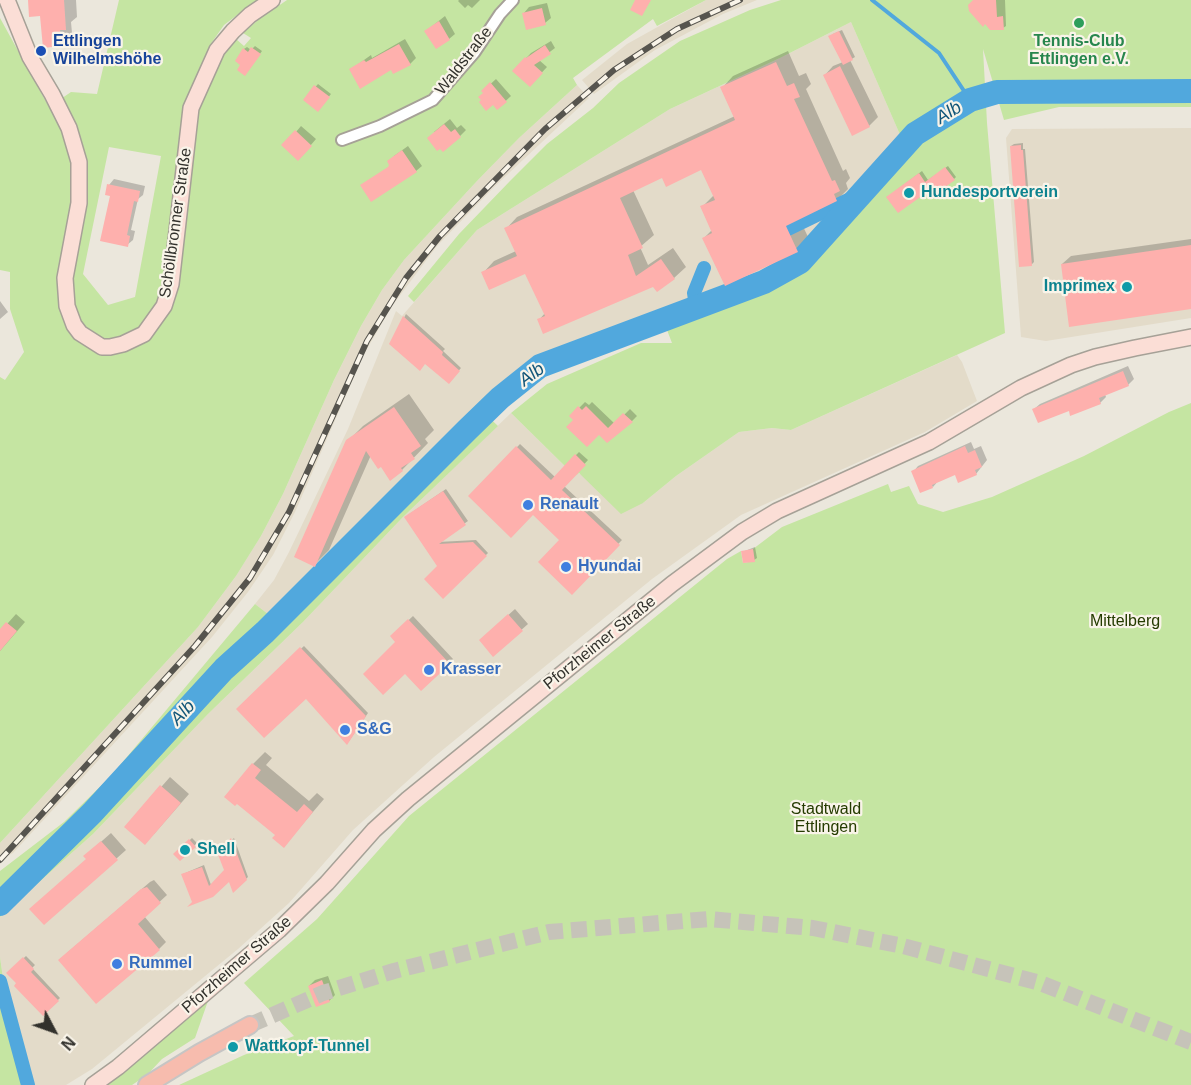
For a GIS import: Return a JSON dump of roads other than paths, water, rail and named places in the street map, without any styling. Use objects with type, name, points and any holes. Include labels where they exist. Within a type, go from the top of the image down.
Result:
[{"type":"main road","name":"Schöllbronner Straße","points":[[7,0],[30,57],[69,128],[79,162],[79,203],[65,278],[67,306],[74,325],[80,333],[102,347],[123,344],[144,334],[164,306],[171,284],[191,108],[217,50],[250,15],[273,0]]},
{"type":"main road","name":"Pforzheimer Straße","points":[[93,1085],[279,930],[327,883],[374,830],[408,799],[672,584],[742,532],[777,511],[929,442],[1021,388],[1062,369],[1095,357],[1191,338]]},
{"type":"main road","points":[[147,1085],[250,1025]]},
{"type":"street","name":"Waldstraße","points":[[342,140],[380,126],[433,100],[468,61],[500,14],[513,0]]},
{"type":"waterway","points":[[872,0],[939,53],[970,100]]},
{"type":"waterway","name":"Alb","points":[[0,904],[92,813],[224,669],[265,632],[500,398],[540,366],[764,282],[800,262],[915,134],[970,100],[997,92],[1191,91]]},
{"type":"waterway","points":[[788,229],[850,199],[855,200]]},
{"type":"waterway","points":[[696,306],[694,293],[704,268]]},
{"type":"waterway","points":[[0,981],[28,1085]]},
{"type":"tunnel","points":[[250,1025],[323,993],[394,971],[549,932],[709,919],[813,928],[903,946],[1040,983],[1191,1042]]},
{"type":"railway","points":[[0,860],[195,646],[250,578],[289,512],[367,341],[406,278],[440,236],[545,129],[614,70],[677,29],[740,0]]},
{"type":"place","name":"Tennis-Club Ettlingen e.V.","points":[[1079,23]]},
{"type":"place","name":"Ettlingen Wilhelmshöhe","points":[[41,51]]},
{"type":"place","name":"Hundesportverein","points":[[909,193]]},
{"type":"place","name":"Imprimex","points":[[1127,287]]},
{"type":"place","name":"Renault","points":[[528,505]]},
{"type":"place","name":"Hyundai","points":[[566,567]]},
{"type":"place","name":"Krasser","points":[[429,670]]},
{"type":"place","name":"S&G","points":[[345,730]]},
{"type":"place","name":"Shell","points":[[185,850]]},
{"type":"place","name":"Rummel","points":[[117,964]]},
{"type":"place","name":"Wattkopf-Tunnel","points":[[233,1047]]},
{"type":"park label","name":"Mittelberg","points":[[1125,622]]},
{"type":"park label","name":"Stadtwald Ettlingen","points":[[826,819]]}]
